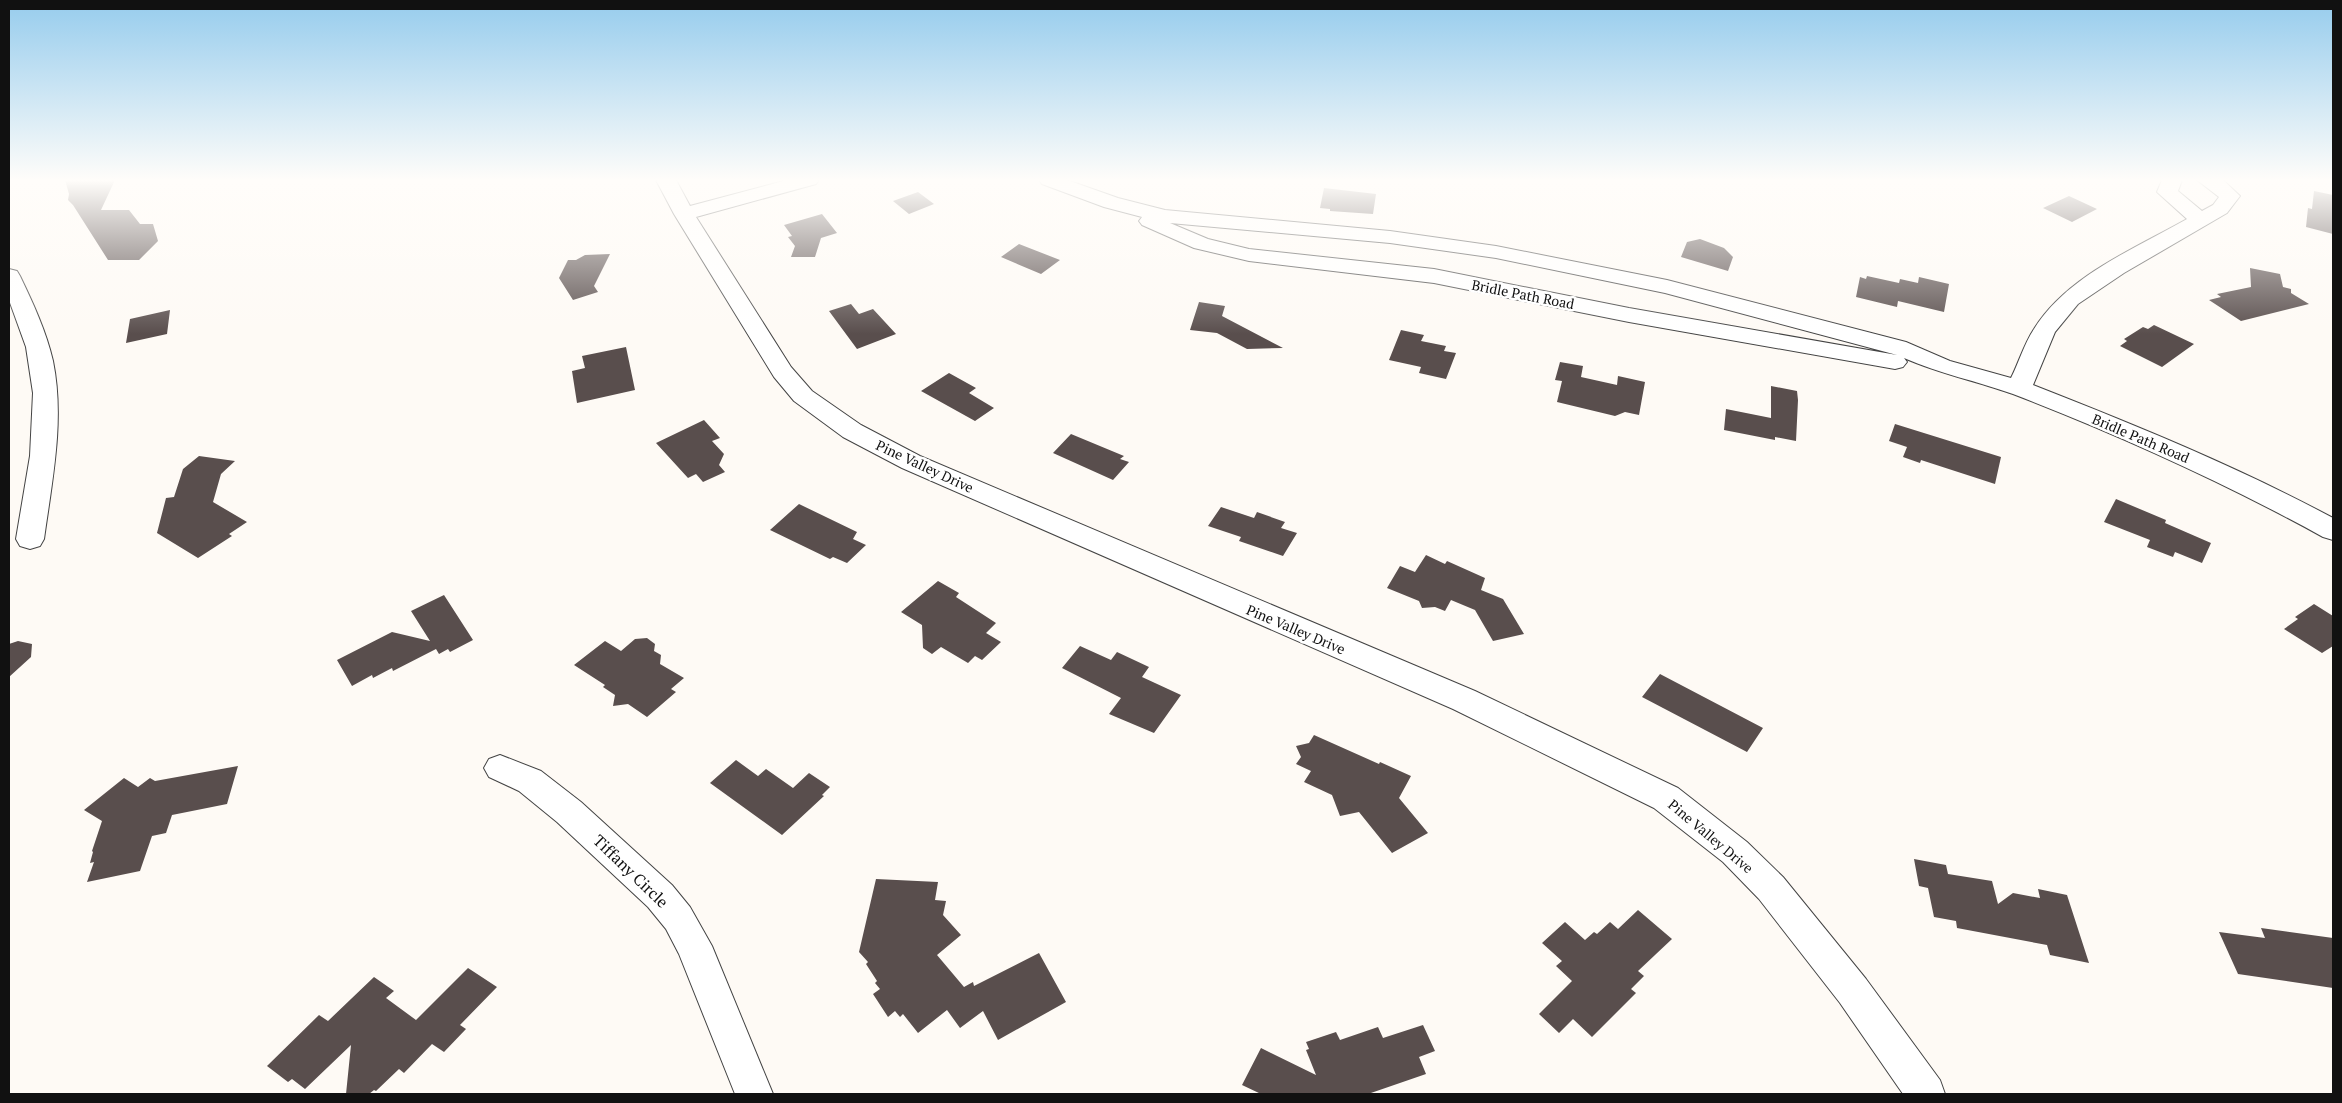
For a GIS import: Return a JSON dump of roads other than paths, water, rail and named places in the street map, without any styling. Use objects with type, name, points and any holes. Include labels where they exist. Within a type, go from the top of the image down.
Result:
[{"type":"street","name":"Pine Valley Drive","points":[[695,231],[782,372],[803,396],[852,431],[911,462],[1464,700],[1666,798],[1735,852],[1771,888],[1853,991],[1926,1094]]},
{"type":"street","name":"Bridle Path Road","points":[[1172,231],[1193,241],[1241,254],[1434,276],[1629,315],[1893,362],[1942,366]]},
{"type":"street","name":"Bridle Path Road","points":[[1331,231],[1390,237],[1496,252],[1666,287],[1898,347],[1942,366],[2019,388],[2136,435],[2260,491],[2333,530]]},
{"type":"street","points":[[2019,388],[2044,331],[2070,299],[2116,268],[2179,231]]},
{"type":"street","points":[[9,276],[29,320],[43,372],[46,426],[30,539]]},
{"type":"street","name":"Tiffany Circle","points":[[500,768],[530,781],[569,812],[660,896],[678,918],[694,946],[754,1094]]}]
